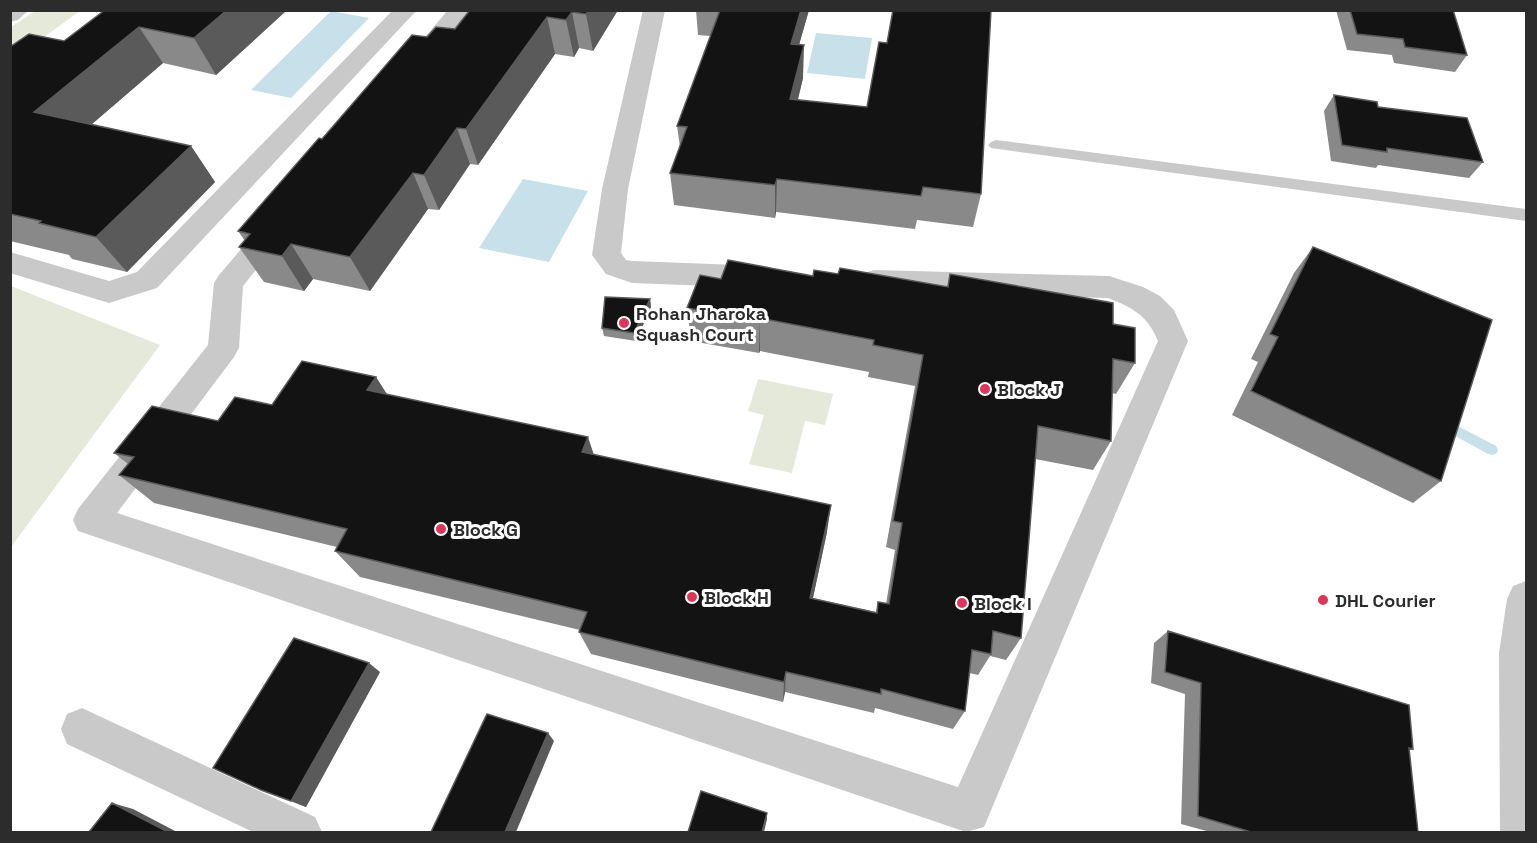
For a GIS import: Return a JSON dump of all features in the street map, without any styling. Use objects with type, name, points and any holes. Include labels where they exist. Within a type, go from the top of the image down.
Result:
[{"type":"street","points":[[10,15],[18,10]]},
{"type":"street","points":[[10,262],[109,292],[147,280],[406,10]]},
{"type":"street","points":[[398,83],[460,10]]},
{"type":"street","points":[[654,10],[615,189],[606,255],[616,267],[632,272],[795,278]]},
{"type":"street","points":[[298,201],[228,283],[223,348],[92,520],[969,812],[1173,341],[1166,320],[1144,299],[1109,286],[842,280]]},
{"type":"street","points":[[1522,832],[1519,653],[1527,599]]},
{"type":"street","points":[[82,729],[300,832]]},
{"type":"lane","points":[[996,145],[1527,215]]},
{"type":"shaded area","points":[[35,11],[80,11],[11,61],[11,27]]},
{"type":"shaded area","points":[[11,286],[160,345],[11,547]]},
{"type":"shaded area","points":[[758,379],[833,394],[825,425],[805,421],[792,473],[749,464],[764,415],[748,411]]},
{"type":"water","points":[[331,11],[369,18],[291,98],[251,90]]},
{"type":"water","points":[[816,33],[872,38],[865,79],[807,73]]},
{"type":"water","points":[[523,179],[588,191],[549,262],[479,248]]},
{"type":"building","points":[[105,10],[227,10],[194,38],[139,27],[34,112],[191,146],[96,237],[10,214],[10,47],[29,34],[64,41]]},
{"type":"building","points":[[470,10],[589,10],[586,14],[572,12],[566,20],[547,17],[466,129],[457,128],[424,175],[413,173],[350,257],[291,244],[282,256],[239,247],[250,234],[238,231],[412,35],[427,37],[436,27],[455,29]]},
{"type":"building","points":[[720,10],[801,10],[791,44],[804,45],[790,99],[867,107],[879,42],[887,43],[893,10],[991,10],[981,194],[923,187],[921,196],[777,179],[775,185],[670,173],[687,127],[677,126]]},
{"type":"building","points":[[1350,10],[1453,10],[1467,55],[1405,47],[1403,39],[1357,34]]},
{"type":"building","points":[[1334,95],[1377,102],[1378,107],[1467,118],[1483,162],[1387,148],[1387,152],[1342,145]]},
{"type":"building","points":[[1313,247],[1492,320],[1441,481],[1251,391],[1278,337],[1270,334]]},
{"type":"building","points":[[728,260],[813,276],[814,270],[838,274],[840,268],[948,287],[950,274],[1113,303],[1113,324],[1135,328],[1135,363],[1113,359],[1111,441],[1038,426],[1021,638],[993,631],[991,654],[972,650],[965,711],[881,689],[881,694],[786,672],[784,682],[579,632],[587,612],[335,551],[347,529],[119,475],[134,457],[114,453],[152,406],[218,421],[235,397],[272,405],[302,361],[376,377],[367,390],[588,437],[582,452],[831,505],[810,598],[877,613],[878,602],[889,604],[902,523],[893,521],[923,355],[873,345],[874,340],[759,318],[759,321],[687,308],[700,275],[721,279]]},
{"type":"building","name":"Rohan Jharoka Squash Court","points":[[605,297],[650,299],[634,333],[602,328]]},
{"type":"building","points":[[1168,631],[1409,705],[1413,749],[1409,748],[1418,832],[1251,832],[1198,816],[1201,683],[1165,672]]},
{"type":"building","points":[[294,638],[369,663],[291,801],[213,768]]},
{"type":"building","points":[[487,714],[548,733],[505,832],[431,832]]},
{"type":"building","points":[[701,791],[767,813],[762,832],[688,832]]},
{"type":"building","points":[[112,803],[168,832],[89,832]]},
{"type":"waterway","points":[[1454,429],[1492,450]]},
{"type":"place","name":"Rohan Jharoka Squash Court","points":[[624,323]]},
{"type":"place","name":"Block J","points":[[985,389]]},
{"type":"place","name":"Block G","points":[[441,529]]},
{"type":"place","name":"Block H","points":[[692,597]]},
{"type":"place","name":"DHL Courier","points":[[1323,600]]},
{"type":"place","name":"Block I","points":[[962,603]]}]
